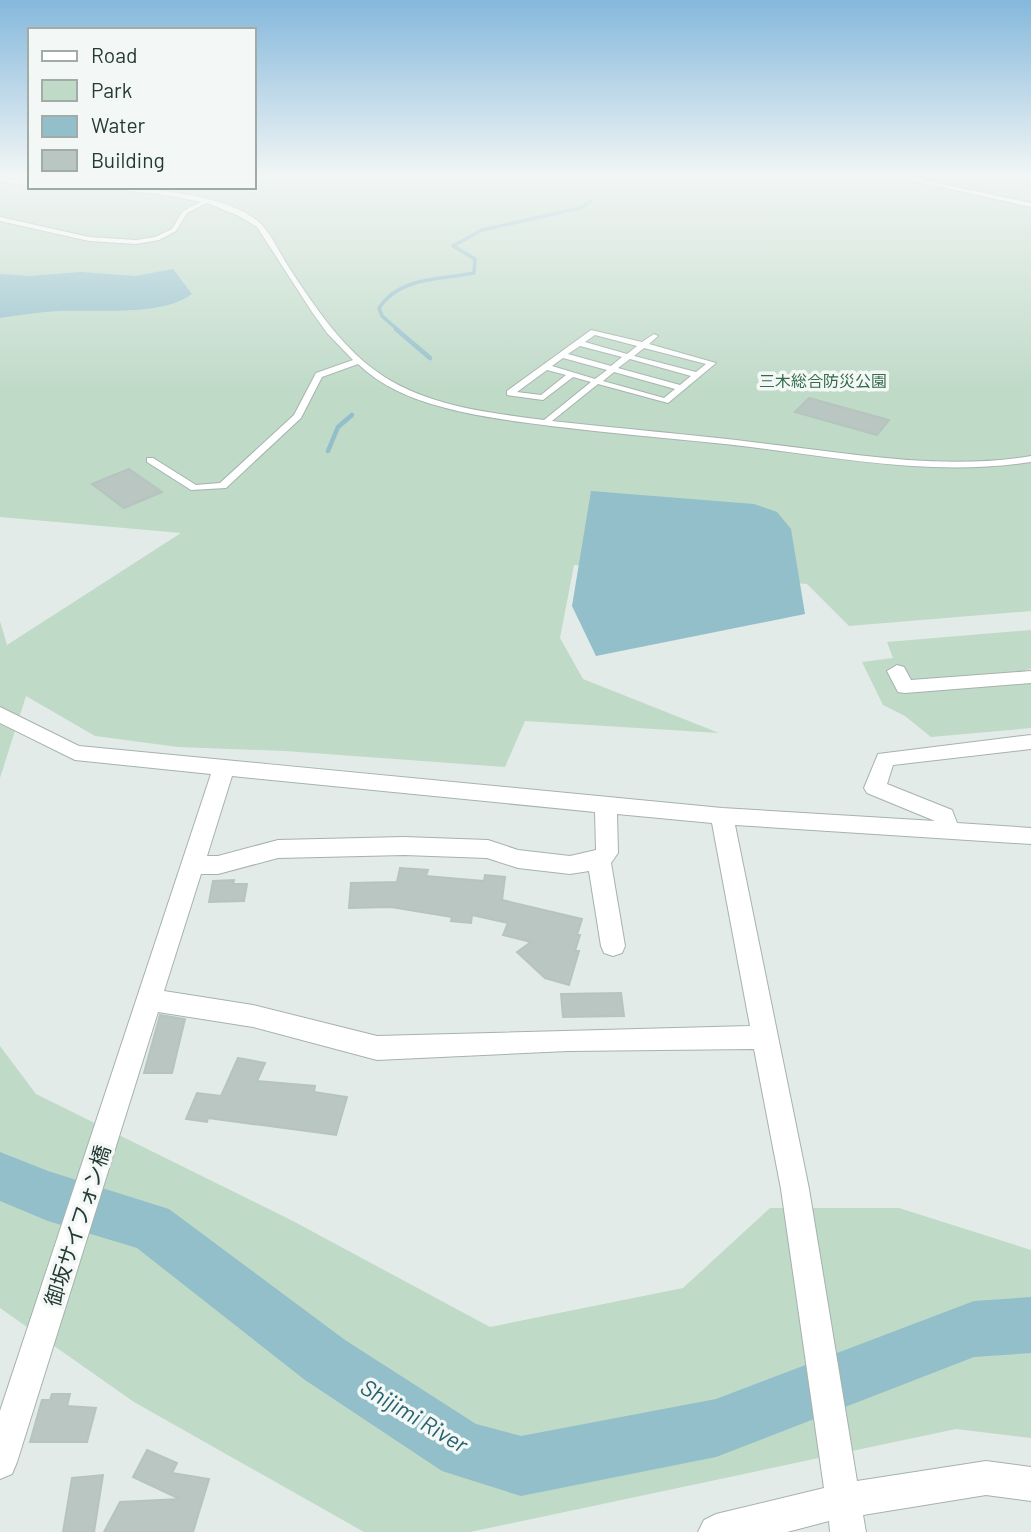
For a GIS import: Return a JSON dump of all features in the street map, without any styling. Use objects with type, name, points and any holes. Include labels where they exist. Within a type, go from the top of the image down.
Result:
[{"type":"street","points":[[897,671],[905,687],[1031,677]]},
{"type":"street","points":[[0,714],[75,754],[722,816],[1031,836]]},
{"type":"street","points":[[948,829],[944,816],[875,788],[885,759],[1031,742]]},
{"type":"street","name":"御坂サイフォン橋","points":[[0,1462],[223,770]]},
{"type":"street","points":[[193,866],[218,865],[278,849],[404,846],[488,849],[517,859],[570,865],[599,860],[607,853],[606,805]]},
{"type":"street","points":[[722,816],[795,1189],[846,1516]]},
{"type":"street","points":[[599,860],[613,946]]},
{"type":"street","points":[[151,1000],[253,1016],[377,1048],[568,1040],[765,1037]]},
{"type":"street","points":[[716,1532],[846,1516],[986,1478],[1031,1485]]},
{"type":"lane","points":[[274,247],[324,321],[359,361],[390,384],[435,403],[483,413],[547,421],[908,461],[963,466],[1031,459]]},
{"type":"lane","points":[[546,367],[572,374],[597,381],[665,401],[712,363],[594,332],[578,343],[562,355],[546,367],[510,394],[542,398],[572,374]]},
{"type":"lane","points":[[547,421],[654,336]]},
{"type":"lane","points":[[578,343],[697,375]]},
{"type":"lane","points":[[562,355],[681,388]]},
{"type":"lane","points":[[150,460],[194,488],[223,486],[298,416],[319,375],[359,361]]},
{"type":"green space","name":"三木総合防災公園","points":[[0,247],[1031,247],[1031,611],[849,626],[807,584],[574,565],[560,638],[583,679],[719,733],[525,721],[505,767],[285,751],[178,747],[95,736],[26,696],[0,778],[0,621],[7,645],[181,533],[0,517]]},
{"type":"green space","points":[[1031,630],[1031,669],[1025,670],[1031,680],[1031,728],[931,737],[905,716],[883,705],[862,662],[893,658],[887,642]]},
{"type":"green space","points":[[0,1046],[36,1094],[291,1220],[490,1327],[683,1288],[770,1208],[899,1208],[1031,1250],[1031,1438],[956,1429],[470,1532],[364,1532],[134,1402],[0,1308]]},
{"type":"water","points":[[173,269],[192,294],[164,306],[128,310],[52,311],[0,318],[0,274],[29,276],[81,272],[135,276]]},
{"type":"water","points":[[591,491],[754,504],[777,512],[791,529],[805,614],[596,656],[572,606]]},
{"type":"building","points":[[809,398],[889,420],[877,435],[795,412]]},
{"type":"building","points":[[129,469],[162,492],[124,508],[92,484]]},
{"type":"building","points":[[400,868],[428,870],[426,876],[484,881],[485,875],[505,877],[502,900],[582,919],[575,951],[579,951],[569,985],[545,978],[517,952],[531,942],[503,935],[508,923],[472,915],[471,923],[451,921],[452,917],[391,907],[349,908],[351,883],[397,882]]},
{"type":"building","points":[[234,880],[233,884],[247,884],[244,901],[209,902],[213,881]]},
{"type":"building","points":[[621,993],[624,1016],[563,1017],[561,994]]},
{"type":"building","points":[[160,1015],[185,1019],[172,1073],[144,1073]]},
{"type":"building","points":[[238,1058],[265,1063],[257,1081],[315,1086],[314,1092],[347,1097],[336,1135],[208,1118],[207,1122],[186,1119],[197,1093],[221,1096]]},
{"type":"building","points":[[52,1394],[70,1394],[67,1406],[96,1408],[87,1442],[30,1442],[42,1400],[50,1400]]},
{"type":"building","points":[[147,1450],[177,1463],[172,1473],[209,1479],[193,1532],[104,1532],[120,1502],[180,1499],[133,1477]]},
{"type":"building","points":[[103,1475],[94,1532],[63,1532],[72,1478]]},
{"type":"waterway","points":[[398,330],[382,316],[379,308],[398,290],[422,281],[474,273],[475,259],[456,247]]},
{"type":"waterway","points":[[396,329],[430,358]]},
{"type":"waterway","points":[[328,451],[338,427],[352,415]]},
{"type":"waterway","name":"Shijimi River","points":[[0,1176],[48,1196],[151,1227],[325,1360],[463,1450],[521,1466],[716,1428],[974,1329],[1031,1325]]}]
